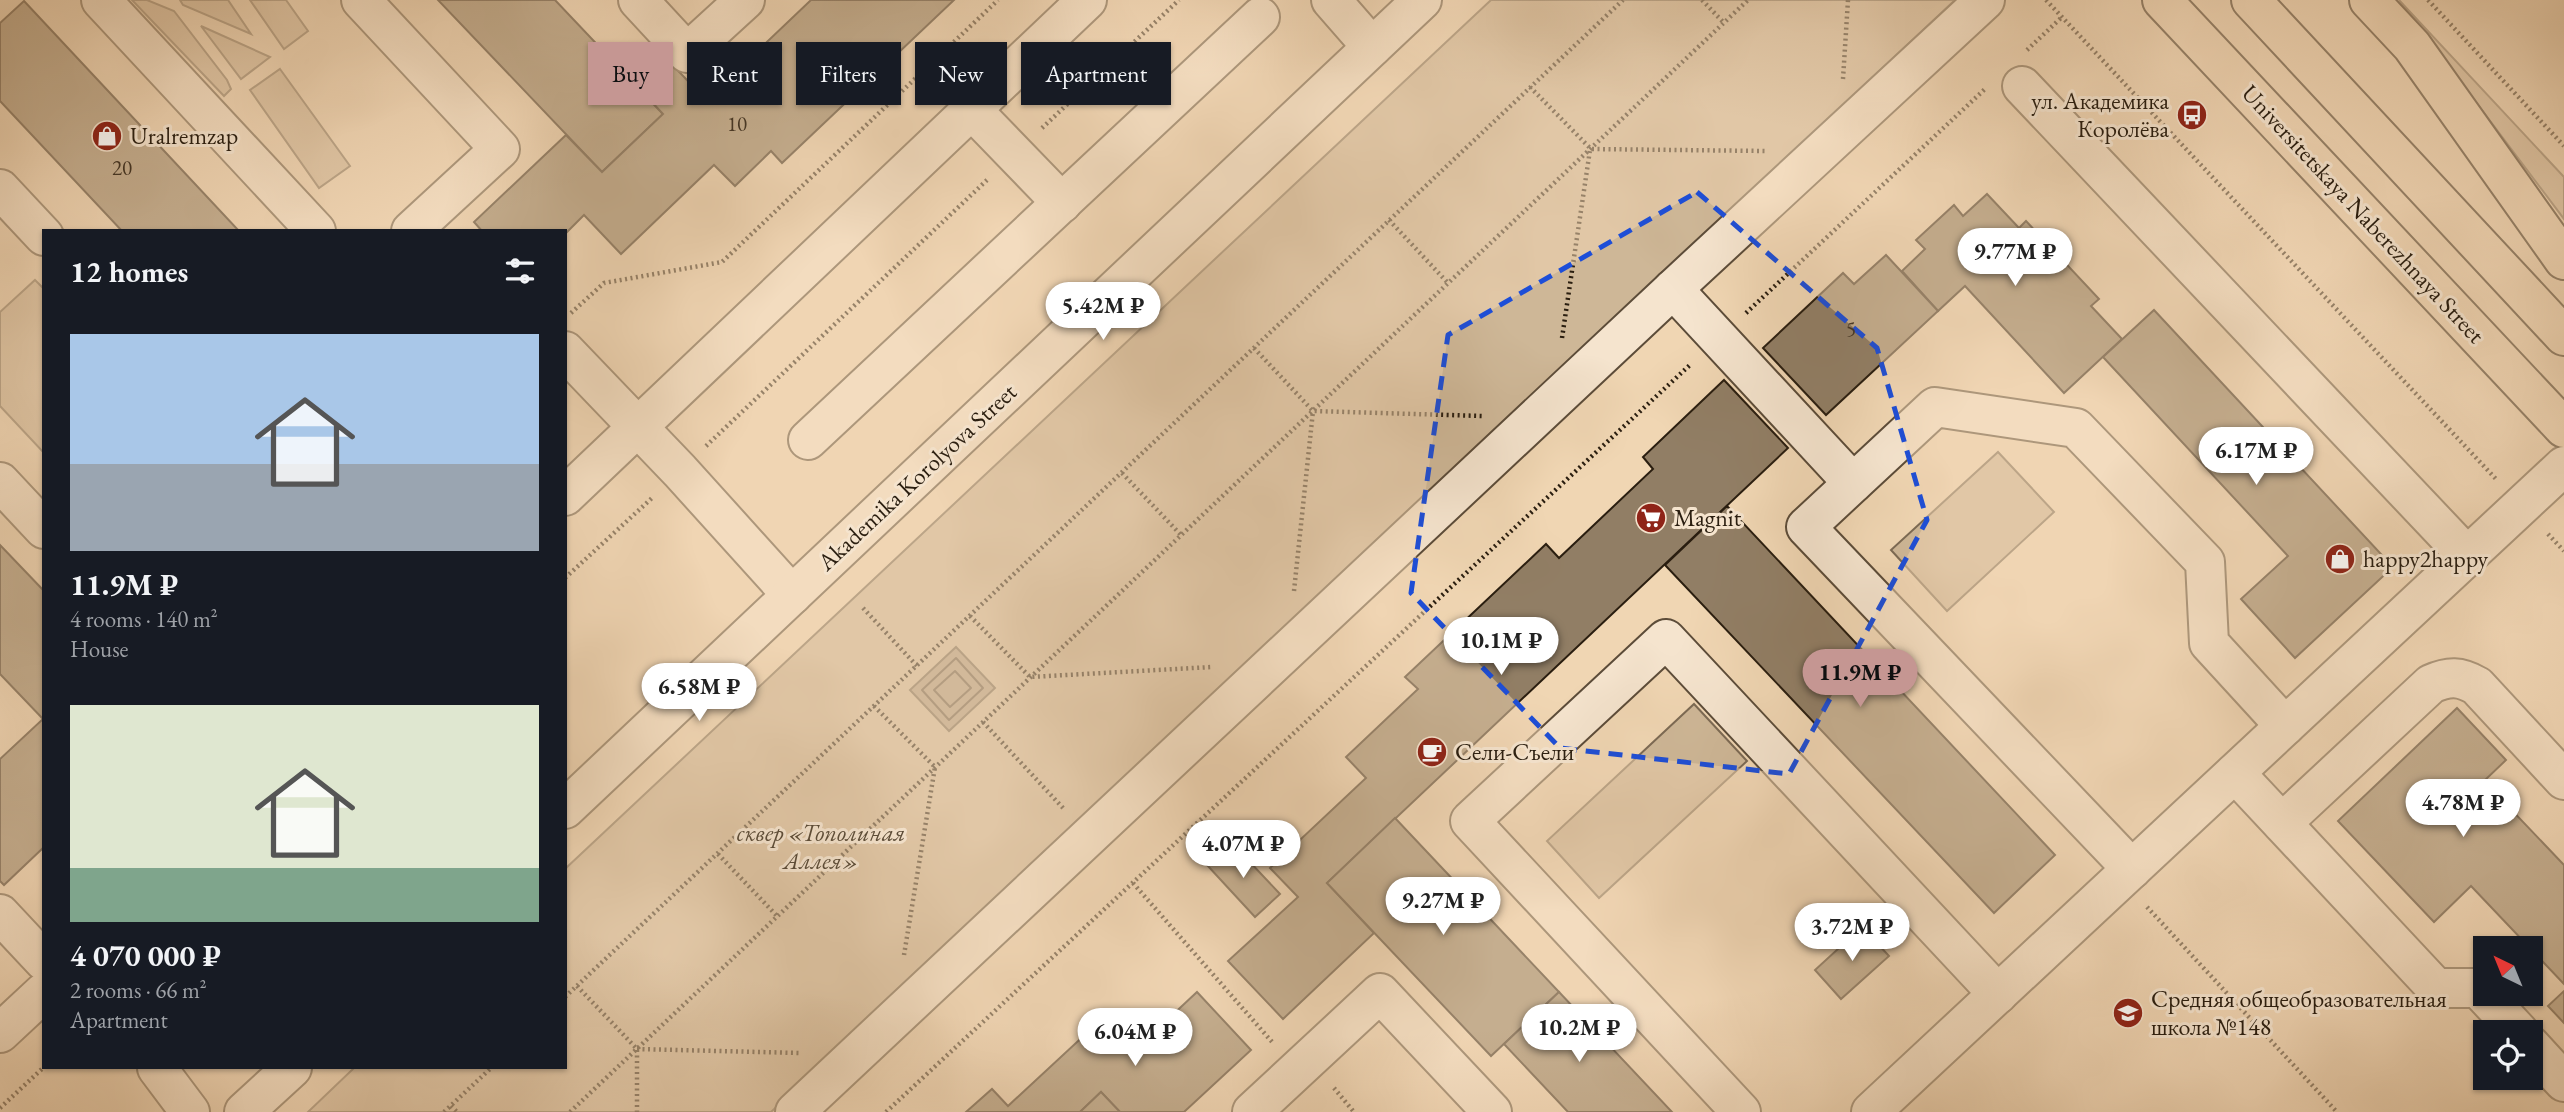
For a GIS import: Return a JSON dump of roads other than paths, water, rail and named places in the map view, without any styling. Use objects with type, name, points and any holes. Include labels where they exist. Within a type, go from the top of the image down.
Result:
[{"type":"main road","name":"Universitetskaya Naberezhnaya Street","points":[[2162,0],[2564,428]]},
{"type":"main road","points":[[2251,0],[2564,336]]},
{"type":"main road","points":[[2370,0],[2412,46],[2564,260]]},
{"type":"street","points":[[101,0],[314,229]]},
{"type":"street","points":[[361,0],[499,149],[413,229]]},
{"type":"street","points":[[638,0],[687,53],[745,0]]},
{"type":"street","points":[[567,494],[1087,0]]},
{"type":"street","points":[[1331,0],[1373,47]]},
{"type":"street","name":"Akademika Korolyova Street","points":[[567,807],[1422,0]]},
{"type":"street","points":[[795,1112],[1673,289],[1986,0]]},
{"type":"street","points":[[808,440],[1260,17]]},
{"type":"street","points":[[2012,74],[2467,556]]},
{"type":"street","points":[[972,110],[1062,203]]},
{"type":"street","points":[[0,189],[42,234]]},
{"type":"street","points":[[1673,289],[1853,483]]},
{"type":"street","points":[[567,353],[680,471],[792,594]]},
{"type":"street","points":[[2127,874],[1806,527],[1935,407],[2076,428],[2205,562],[2208,643],[2285,726]]},
{"type":"street","points":[[1871,1112],[2564,466]]},
{"type":"street","points":[[0,482],[42,527]]},
{"type":"street","points":[[1741,1112],[1470,821],[1666,639],[1998,994]]},
{"type":"street","points":[[2282,823],[2431,684],[2446,677],[2464,678],[2477,687],[2564,780]]},
{"type":"street","points":[[2235,773],[2436,988],[2478,988],[2508,1020]]},
{"type":"street","points":[[0,914],[42,959]]},
{"type":"street","points":[[1252,1112],[1380,993],[1492,1112]]},
{"type":"street","points":[[0,1033],[42,994]]},
{"type":"street","points":[[2543,1059],[2564,1082]]},
{"type":"street","points":[[159,1069],[190,1112]]},
{"type":"street","points":[[244,1112],[291,1069]]},
{"type":"water","points":[[956,647],[995,688],[949,731],[910,690]]},
{"type":"place","name":"ул. Академика Королёва","points":[[2192,115]]},
{"type":"place","name":"Uralremzap","points":[[107,136]]},
{"type":"place","name":"Magnit","points":[[1651,518]]},
{"type":"place","name":"happy2happy","points":[[2340,559]]},
{"type":"place","name":"Сели-Съели","points":[[1432,752]]},
{"type":"place","name":"Средняя общеобразовательная школа №148","points":[[2128,1013]]},
{"type":"park label","name":"сквер «Тополиная Аллея»","points":[[821,847]]}]
